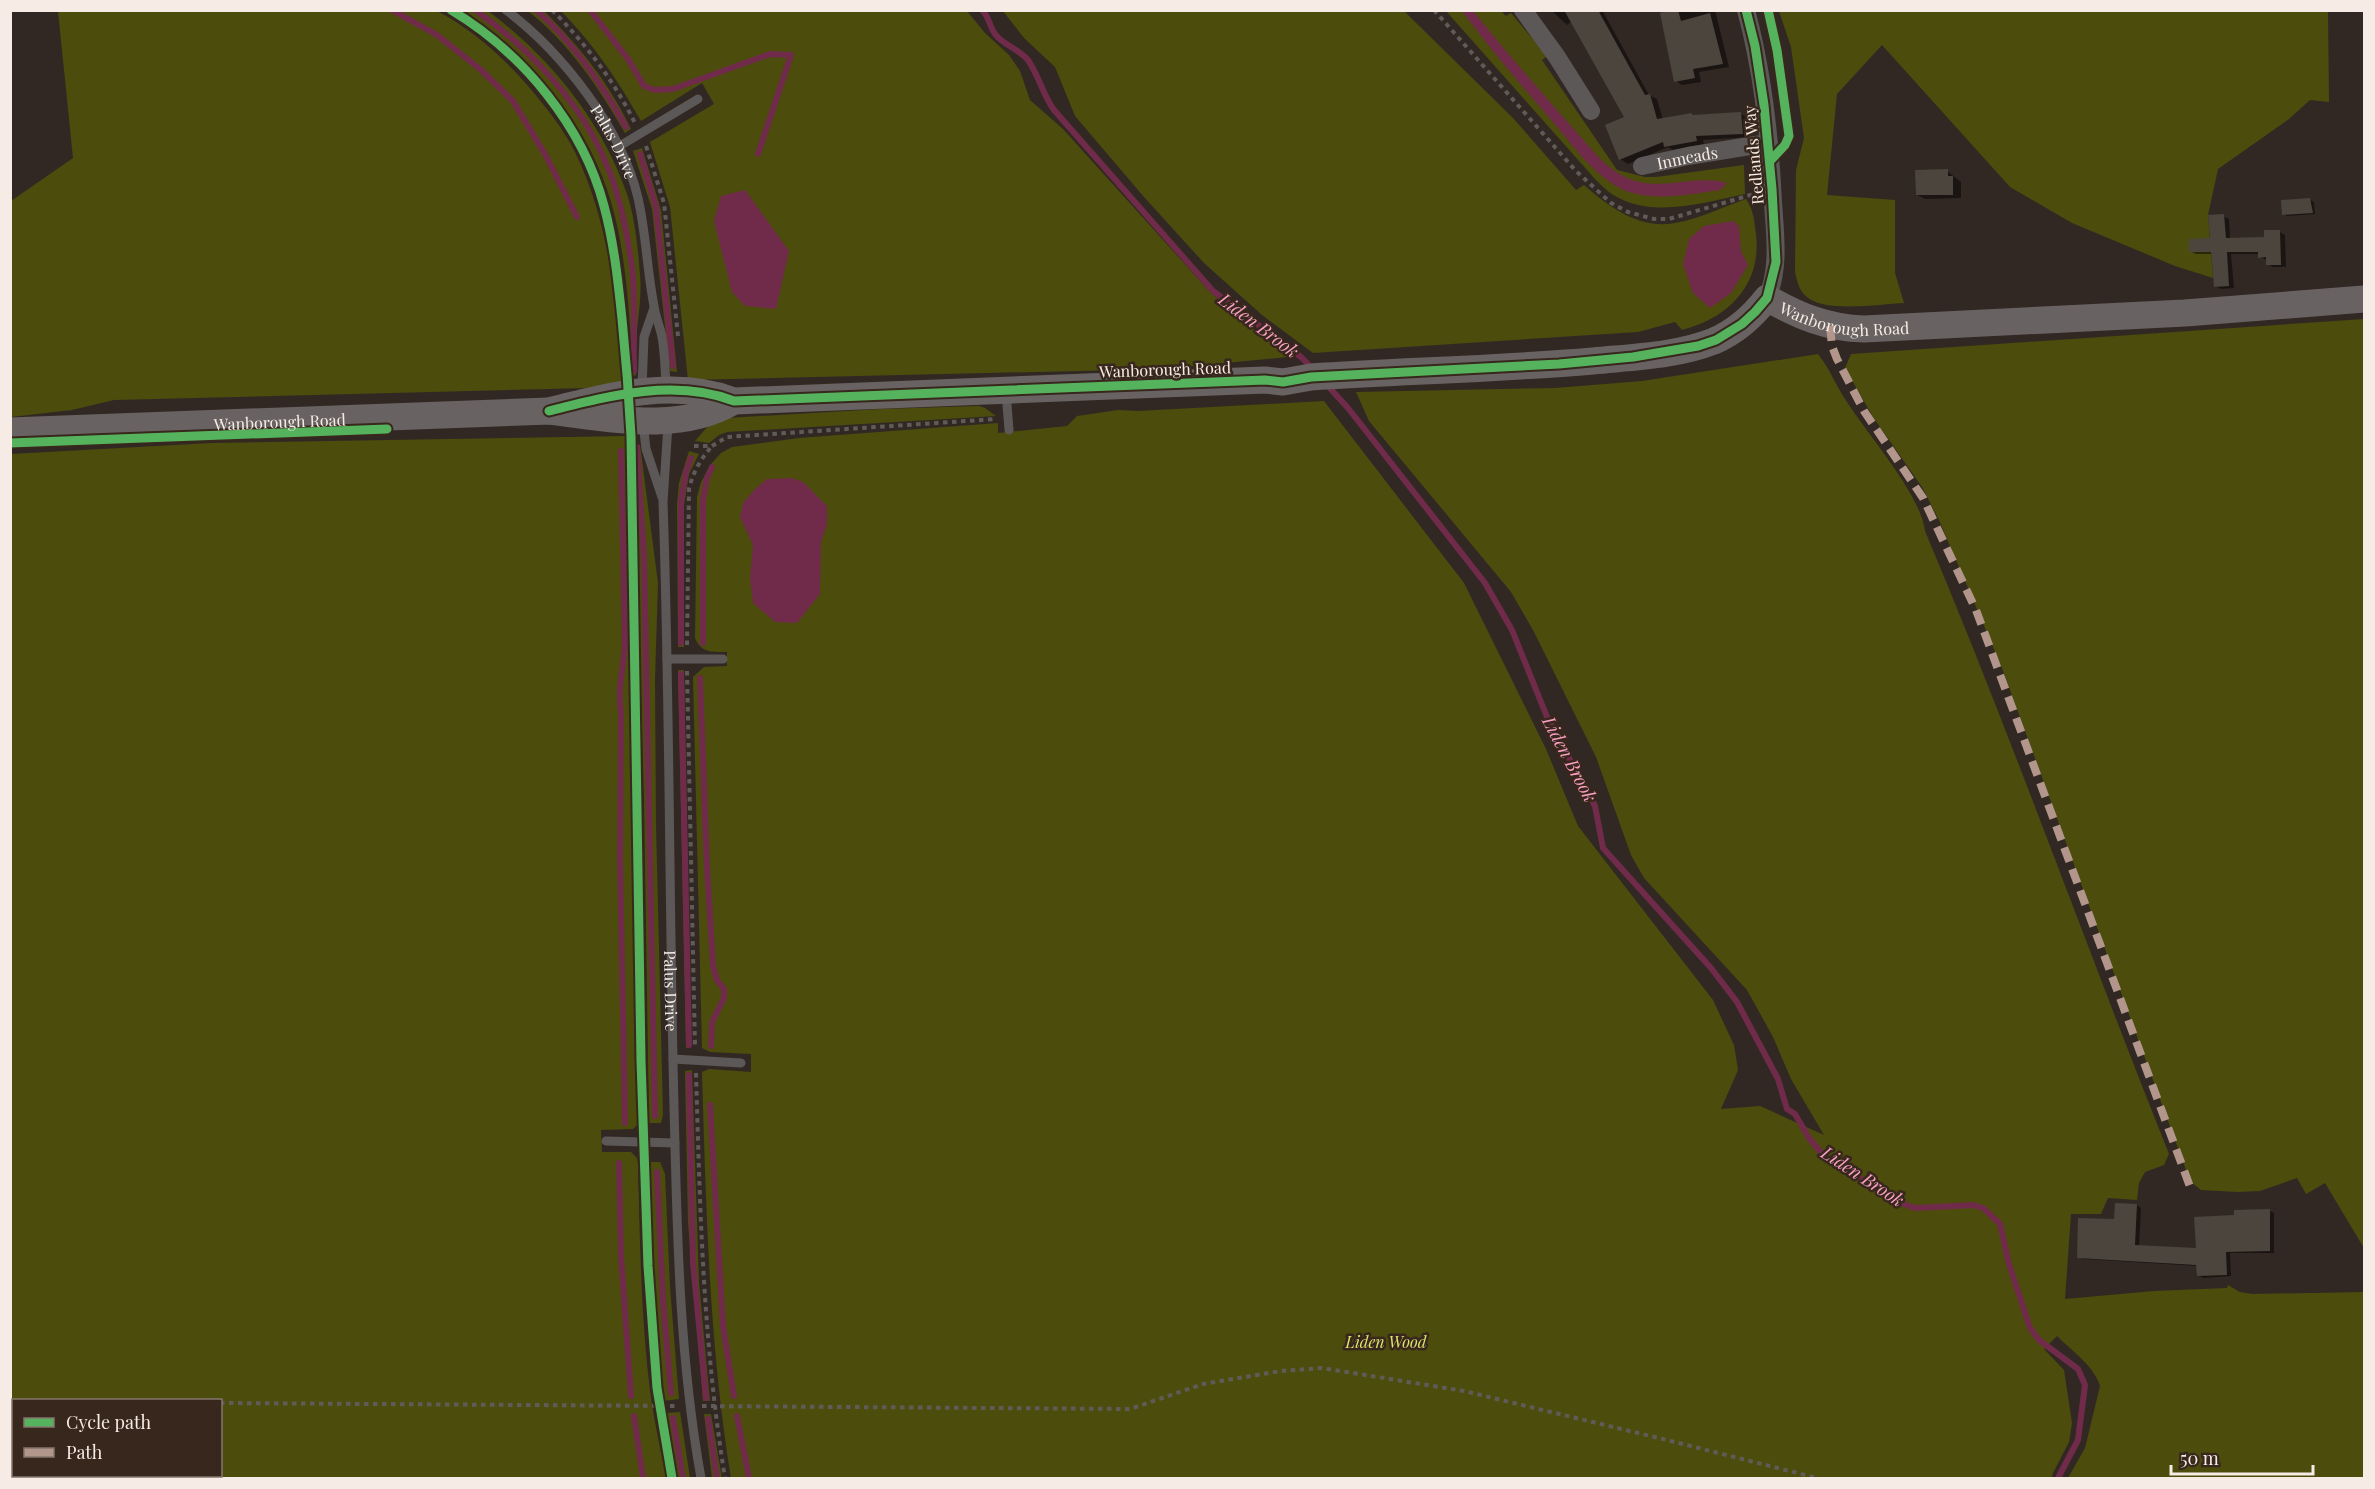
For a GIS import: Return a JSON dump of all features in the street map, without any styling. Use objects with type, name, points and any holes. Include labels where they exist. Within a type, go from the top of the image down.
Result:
[{"type":"street","points":[[1523,10],[1592,111]]},
{"type":"street","name":"Redlands Way","points":[[1746,10],[1760,69],[1772,189],[1776,262],[1767,298]]},
{"type":"street","name":"Inmeads","points":[[1642,166],[1768,143]]},
{"type":"street","name":"Wanborough Road","points":[[549,411],[611,396],[654,392],[702,392],[734,401],[1264,380],[1298,381],[1311,377],[1559,364],[1663,354],[1716,340],[1742,324],[1767,298],[1810,321],[1841,328],[1864,329],[2185,313],[2364,299]]},
{"type":"street","name":"Palus Drive","points":[[654,392],[655,421]]},
{"type":"street","name":"Wanborough Road","points":[[10,431],[549,411],[655,421],[705,415],[734,401]]},
{"type":"lane","name":"Palus Drive","points":[[506,10],[542,41],[574,78],[602,117],[618,147],[638,196],[654,309],[662,337],[654,392]]},
{"type":"lane","points":[[618,147],[698,99]]},
{"type":"lane","name":"Palus Drive","points":[[654,309],[647,323],[644,337],[654,392]]},
{"type":"lane","points":[[1006,390],[1009,430]]},
{"type":"lane","name":"Palus Drive","points":[[655,421],[663,502],[673,1059],[680,1284],[690,1406],[701,1479]]},
{"type":"lane","name":"Palus Drive","points":[[655,421],[646,449],[663,502]]},
{"type":"lane","points":[[667,659],[723,658]]},
{"type":"lane","points":[[673,1059],[741,1063]]},
{"type":"lane","points":[[606,1141],[675,1143]]},
{"type":"path","points":[[1434,10],[1576,171],[1611,203],[1628,212],[1653,219],[1669,219],[1772,189]]},
{"type":"path","points":[[725,1479],[713,1406],[702,1266],[687,659],[689,489],[693,473],[712,446],[727,437],[1008,418]]},
{"type":"path","points":[[694,446],[712,446]]},
{"type":"path","points":[[222,1403],[1130,1409],[1203,1384],[1281,1371],[1322,1368],[1464,1391],[1817,1479]]},
{"type":"green space","points":[[58,11],[437,11],[462,26],[508,64],[528,86],[547,109],[575,152],[597,208],[604,238],[615,297],[626,387],[114,400],[72,410],[11,417],[11,201],[73,158]]},
{"type":"green space","points":[[465,11],[488,11],[532,48],[571,92],[588,116],[616,167],[630,203],[640,275],[636,375],[633,376],[628,303],[618,230],[597,164],[563,106],[542,80],[518,55]]},
{"type":"green space","points":[[528,11],[544,11],[569,38],[593,66],[623,112],[631,129],[625,133],[605,99],[582,67],[557,37]]},
{"type":"green space","points":[[561,11],[967,11],[985,33],[1009,55],[1020,71],[1030,100],[1063,129],[1211,293],[1288,357],[1162,369],[688,380],[670,207],[650,142],[714,104],[702,83],[641,121],[605,63]]},
{"type":"green space","points":[[1003,11],[1404,11],[1513,118],[1576,190],[1584,185],[1603,201],[1637,220],[1662,224],[1693,219],[1746,199],[1752,212],[1756,234],[1754,268],[1748,283],[1728,308],[1714,317],[1682,330],[1675,322],[1638,332],[1313,353],[1262,315],[1204,263],[1144,197],[1075,116],[1055,67],[1024,38]]},
{"type":"green space","points":[[1446,11],[1501,11],[1506,16],[1511,13],[1547,56],[1542,60],[1617,170],[1645,177],[1656,177],[1744,165],[1745,194],[1699,204],[1666,207],[1635,204],[1614,195],[1595,179]]},
{"type":"green space","points":[[1779,11],[2328,11],[2329,102],[2310,100],[2289,119],[2218,169],[2208,215],[2213,278],[2175,266],[2072,223],[2010,187],[1882,45],[1837,94],[1827,195],[1895,200],[1895,273],[1904,303],[1827,305],[1815,302],[1804,295],[1795,272],[1796,170],[1804,138],[1791,47]]},
{"type":"green space","points":[[642,148],[661,210],[677,372],[670,371],[652,209],[633,151]]},
{"type":"green space","points":[[2364,319],[2364,1248],[2325,1183],[2306,1194],[2297,1178],[2260,1191],[2238,1192],[2201,1190],[2190,1181],[2002,668],[1939,520],[1922,487],[1873,417],[1845,368],[1851,354]]},
{"type":"green space","name":"Liden Wood","points":[[1818,354],[1847,402],[1914,500],[2169,1154],[2164,1165],[2145,1172],[2139,1183],[2137,1200],[2108,1198],[2101,1214],[2071,1214],[2065,1299],[2154,1291],[2227,1288],[2228,1285],[2240,1292],[2252,1294],[2364,1292],[2364,1478],[2068,1478],[2085,1448],[2100,1386],[2088,1365],[2057,1336],[2044,1349],[2064,1370],[2072,1423],[2069,1442],[2052,1478],[731,1478],[713,1327],[702,1072],[709,1069],[751,1072],[751,1054],[710,1052],[702,1048],[693,677],[704,667],[727,666],[727,652],[712,652],[704,649],[700,647],[695,638],[697,497],[701,482],[721,453],[732,447],[799,438],[998,423],[998,433],[1067,426],[1077,416],[1118,410],[1138,411],[1324,401],[1464,583],[1546,749],[1578,826],[1713,1000],[1734,1045],[1738,1070],[1721,1109],[1760,1106],[1824,1135],[1791,1079],[1773,1037],[1747,990],[1644,878],[1631,855],[1596,757],[1534,632],[1511,592],[1369,421],[1356,392],[1555,388],[1642,381]]},
{"type":"green space","points":[[979,406],[996,416],[727,432],[709,443],[695,441],[709,425],[727,418]]},
{"type":"green space","points":[[627,436],[638,1124],[633,1129],[601,1130],[602,1152],[631,1152],[637,1158],[645,1340],[653,1408],[666,1478],[85,1478],[84,1477],[222,1477],[222,1399],[12,1399],[12,1406],[11,1405],[11,454],[211,443]]},
{"type":"green space","points":[[634,445],[640,445],[658,583],[655,679],[663,1115],[661,1123],[649,1123],[644,799]]},
{"type":"green space","points":[[689,451],[699,454],[689,474],[684,505],[684,647],[678,647],[677,504],[679,483]]},
{"type":"green space","points":[[678,670],[684,670],[691,1047],[686,1048]]},
{"type":"green space","points":[[692,1070],[699,1282],[710,1401],[703,1401],[688,1223],[685,1071]]},
{"type":"green space","points":[[650,1162],[660,1162],[665,1174],[670,1287],[679,1399],[663,1401],[653,1282]]},
{"type":"green space","points":[[680,1412],[690,1478],[676,1478],[665,1413]]},
{"type":"green space","points":[[704,1414],[711,1414],[722,1478],[712,1478]]},
{"type":"shaded area","points":[[1462,11],[1473,11],[1598,157],[1623,176],[1644,183],[1656,184],[1703,180],[1727,183],[1720,190],[1663,196],[1640,195],[1617,187],[1596,171],[1577,151]]},
{"type":"shaded area","points":[[745,190],[789,251],[776,309],[745,306],[732,292],[714,221],[721,196]]},
{"type":"shaded area","points":[[1733,221],[1739,226],[1741,251],[1748,265],[1731,293],[1710,308],[1693,293],[1683,264],[1689,239],[1704,226]]},
{"type":"shaded area","points":[[792,478],[803,482],[827,506],[827,525],[821,542],[820,594],[797,623],[775,622],[753,603],[750,578],[753,545],[740,517],[743,503],[767,479]]},
{"type":"building","points":[[1564,10],[1598,10],[1645,95],[1650,94],[1657,119],[1692,113],[1692,115],[1741,112],[1743,134],[1696,136],[1697,141],[1664,147],[1663,142],[1619,160],[1605,125],[1624,117]]},
{"type":"building","points":[[1678,10],[1681,21],[1710,13],[1723,64],[1693,69],[1695,78],[1674,82],[1660,13]]},
{"type":"building","points":[[1948,169],[1948,176],[1953,176],[1953,195],[1916,195],[1915,170]]},
{"type":"building","points":[[2310,198],[2313,213],[2282,215],[2281,200]]},
{"type":"building","points":[[2224,214],[2226,238],[2264,237],[2264,230],[2280,230],[2281,265],[2266,265],[2266,257],[2258,258],[2258,252],[2227,252],[2229,286],[2214,287],[2211,252],[2189,252],[2189,239],[2210,238],[2208,215]]},
{"type":"building","points":[[2115,1203],[2137,1204],[2135,1245],[2196,1248],[2194,1217],[2234,1215],[2234,1210],[2270,1209],[2270,1251],[2226,1252],[2227,1275],[2197,1276],[2196,1265],[2077,1258],[2078,1218],[2114,1219]]},
{"type":"waterway","points":[[392,10],[437,35],[480,69],[513,101],[546,156],[577,217]]},
{"type":"waterway","points":[[475,10],[514,41],[551,77],[582,117],[605,161],[622,213],[632,267],[634,371]]},
{"type":"waterway","points":[[536,10],[575,50],[607,95],[626,127]]},
{"type":"waterway","points":[[590,10],[628,59],[644,86],[655,90],[673,89],[770,54],[791,55],[758,154]]},
{"type":"waterway","name":"Liden Brook","points":[[982,10],[998,38],[1028,60],[1054,110],[1213,291],[1301,357],[1312,368]]},
{"type":"waterway","points":[[640,154],[656,207],[673,366]]},
{"type":"waterway","name":"Liden Brook","points":[[1327,385],[1348,408],[1485,583],[1512,630],[1547,717],[1595,806],[1603,848],[1711,968],[1737,1002],[1778,1079],[1787,1109],[1795,1114],[1809,1138],[1823,1155],[1898,1202],[1915,1208],[1973,1205],[1983,1208],[2000,1224],[2009,1264],[2030,1328],[2039,1340],[2078,1369],[2085,1385],[2078,1440],[2058,1478]]},
{"type":"waterway","points":[[637,447],[644,556],[655,1116]]},
{"type":"waterway","points":[[621,451],[625,642],[620,694],[620,860],[625,1123]]},
{"type":"waterway","points":[[681,643],[681,501],[691,458]]},
{"type":"waterway","points":[[703,643],[703,500],[707,478],[712,467]]},
{"type":"waterway","points":[[681,674],[689,1045]]},
{"type":"waterway","points":[[700,678],[713,966],[717,980],[724,989],[724,998],[712,1022],[711,1046]]},
{"type":"waterway","points":[[689,1075],[693,1263],[706,1398]]},
{"type":"waterway","points":[[710,1105],[723,1326],[734,1396]]},
{"type":"waterway","points":[[619,1163],[621,1256],[631,1396]]},
{"type":"waterway","points":[[657,1172],[663,1300],[671,1393]]},
{"type":"waterway","points":[[634,1416],[643,1478]]},
{"type":"waterway","points":[[737,1416],[749,1478]]},
{"type":"waterway","points":[[673,1418],[683,1478]]},
{"type":"waterway","points":[[708,1419],[717,1478]]},
{"type":"marked path","points":[[1830,326],[1832,346],[1837,359],[1864,411],[1923,498],[1976,610],[2192,1192]]},
{"type":"cycle path","points":[[451,10],[477,27],[526,70],[565,120],[594,176],[604,206],[615,262],[625,348],[631,436],[641,1061],[648,1266],[657,1388],[672,1478]]},
{"type":"cycle path","points":[[549,411],[618,395],[665,390],[712,394],[734,401],[1265,380],[1283,382],[1311,377],[1559,364],[1633,357],[1698,346],[1716,340],[1742,324],[1767,298],[1776,262],[1764,105],[1755,46],[1746,10]]},
{"type":"cycle path","points":[[1768,10],[1777,50],[1789,136],[1785,145],[1770,161]]},
{"type":"cycle path","points":[[10,443],[387,429]]}]
